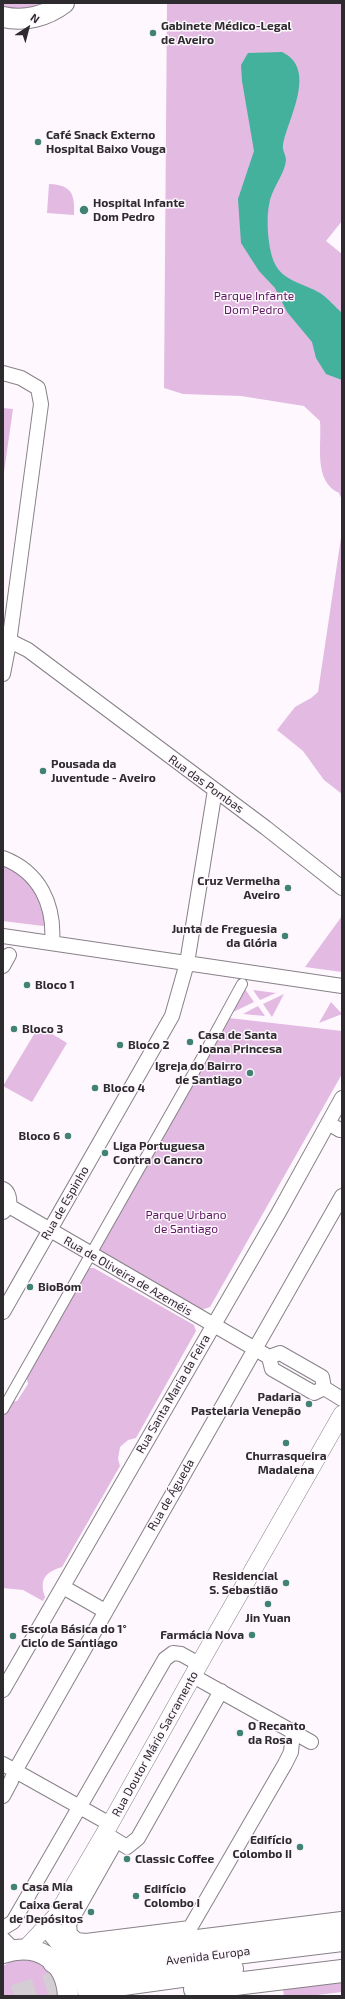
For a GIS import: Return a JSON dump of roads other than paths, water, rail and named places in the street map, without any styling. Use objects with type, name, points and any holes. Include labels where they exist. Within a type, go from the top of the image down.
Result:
[{"type":"main road","points":[[3,17],[26,19],[52,12],[64,3]]},
{"type":"main road","points":[[52,1960],[62,1972],[67,1985],[74,1980],[342,1923]]},
{"type":"main road","points":[[55,1924],[68,1950],[74,1980]]},
{"type":"main road","name":"Avenida Europa","points":[[74,1980],[137,1965],[342,1940]]},
{"type":"main road","points":[[11,1948],[38,1952],[52,1960],[74,1980]]},
{"type":"main road","name":"Avenida Europa","points":[[74,1980],[142,1980],[342,1954]]},
{"type":"main road","points":[[134,1996],[342,1971]]},
{"type":"street","points":[[3,373],[21,378],[38,388],[41,404],[32,502],[3,674]]},
{"type":"street","name":"Rua das Pombas","points":[[9,643],[28,650],[216,790],[342,888]]},
{"type":"street","name":"Rua de Espinho","points":[[3,1312],[172,1016],[187,963],[216,790]]},
{"type":"street","points":[[3,858],[17,864],[29,873],[38,882],[46,895],[54,928],[52,943]]},
{"type":"street","points":[[3,936],[342,986]]},
{"type":"street","points":[[3,1409],[91,1255],[242,984]]},
{"type":"street","name":"Rua Santa Maria da Feira","points":[[3,1690],[342,1098]]},
{"type":"street","points":[[328,1123],[340,1130]]},
{"type":"street","name":"Rua de Oliveira de Azeméis","points":[[3,1189],[6,1190],[10,1199],[6,1209],[50,1231],[269,1357],[272,1369],[314,1393],[324,1388],[342,1399]]},
{"type":"street","name":"Rua de Águeda","points":[[3,1796],[11,1781],[9,1767],[105,1611],[342,1196]]},
{"type":"street","name":"Rua Doutor Mário Sacramento","points":[[52,1960],[55,1924],[110,1833],[196,1670],[342,1414]]},
{"type":"street","points":[[63,1587],[105,1611]]},
{"type":"street","name":"Rua Doutor Mário Sacramento","points":[[8,1925],[165,1659],[173,1653],[181,1654],[196,1670]]},
{"type":"street","points":[[196,1670],[221,1691],[310,1742]]},
{"type":"street","name":"Rua Doutor Mário Sacramento","points":[[79,1807],[127,1847],[138,1838],[221,1691]]},
{"type":"street","name":"Rua Doutor Mário Sacramento","points":[[110,1833],[69,1924],[70,1934],[77,1940],[86,1941],[190,1928],[285,1764],[291,1752],[293,1732]]},
{"type":"street","points":[[9,1767],[79,1807]]},
{"type":"street","name":"Rua Doutor Mário Sacramento","points":[[11,1948],[55,1924]]},
{"type":"tunnel","points":[[14,1996],[74,1977]]},
{"type":"place","name":"Gabinete Médico-Legal de Aveiro","points":[[153,33]]},
{"type":"place","name":"Café Snack Externo Hospital Baixo Vouga","points":[[38,142]]},
{"type":"place","name":"Hospital Infante Dom Pedro","points":[[84,210]]},
{"type":"place","name":"Pousada da Juventude - Aveiro","points":[[43,771]]},
{"type":"place","name":"Cruz Vermelha Aveiro","points":[[288,888]]},
{"type":"place","name":"Junta de Freguesia da Glória","points":[[285,936]]},
{"type":"place","name":"Bloco 1","points":[[27,985]]},
{"type":"place","name":"Bloco 3","points":[[14,1029]]},
{"type":"place","name":"Casa de Santa Joana Princesa","points":[[190,1042]]},
{"type":"place","name":"Bloco 2","points":[[120,1045]]},
{"type":"place","name":"Igreja do Bairro de Santiago","points":[[250,1073]]},
{"type":"place","name":"Bloco 4","points":[[95,1088]]},
{"type":"place","name":"Bloco 6","points":[[68,1136]]},
{"type":"place","name":"Liga Portuguesa Contra o Cancro","points":[[105,1153]]},
{"type":"place","name":"BioBom","points":[[30,1287]]},
{"type":"place","name":"Padaria Pastelaria Venepão","points":[[309,1404]]},
{"type":"place","name":"Churrasqueira Madalena","points":[[286,1443]]},
{"type":"place","name":"Residencial S. Sebastião","points":[[286,1583]]},
{"type":"place","name":"Jin Yuan","points":[[268,1604]]},
{"type":"place","name":"Farmácia Nova","points":[[252,1635]]},
{"type":"place","name":"Escola Básica do 1° Ciclo de Santiago","points":[[13,1636]]},
{"type":"place","name":"O Recanto da Rosa","points":[[240,1733]]},
{"type":"place","name":"Edifício Colombo II","points":[[300,1847]]},
{"type":"place","name":"Classic Coffee","points":[[127,1859]]},
{"type":"place","name":"Casa Mia","points":[[14,1887]]},
{"type":"place","name":"Edifício Colombo I","points":[[136,1896]]},
{"type":"place","name":"Caixa Geral de Depósitos","points":[[91,1912]]},
{"type":"park label","name":"Parque Infante Dom Pedro","points":[[254,303]]},
{"type":"park label","name":"Parque Urbano de Santiago","points":[[186,1222]]}]
